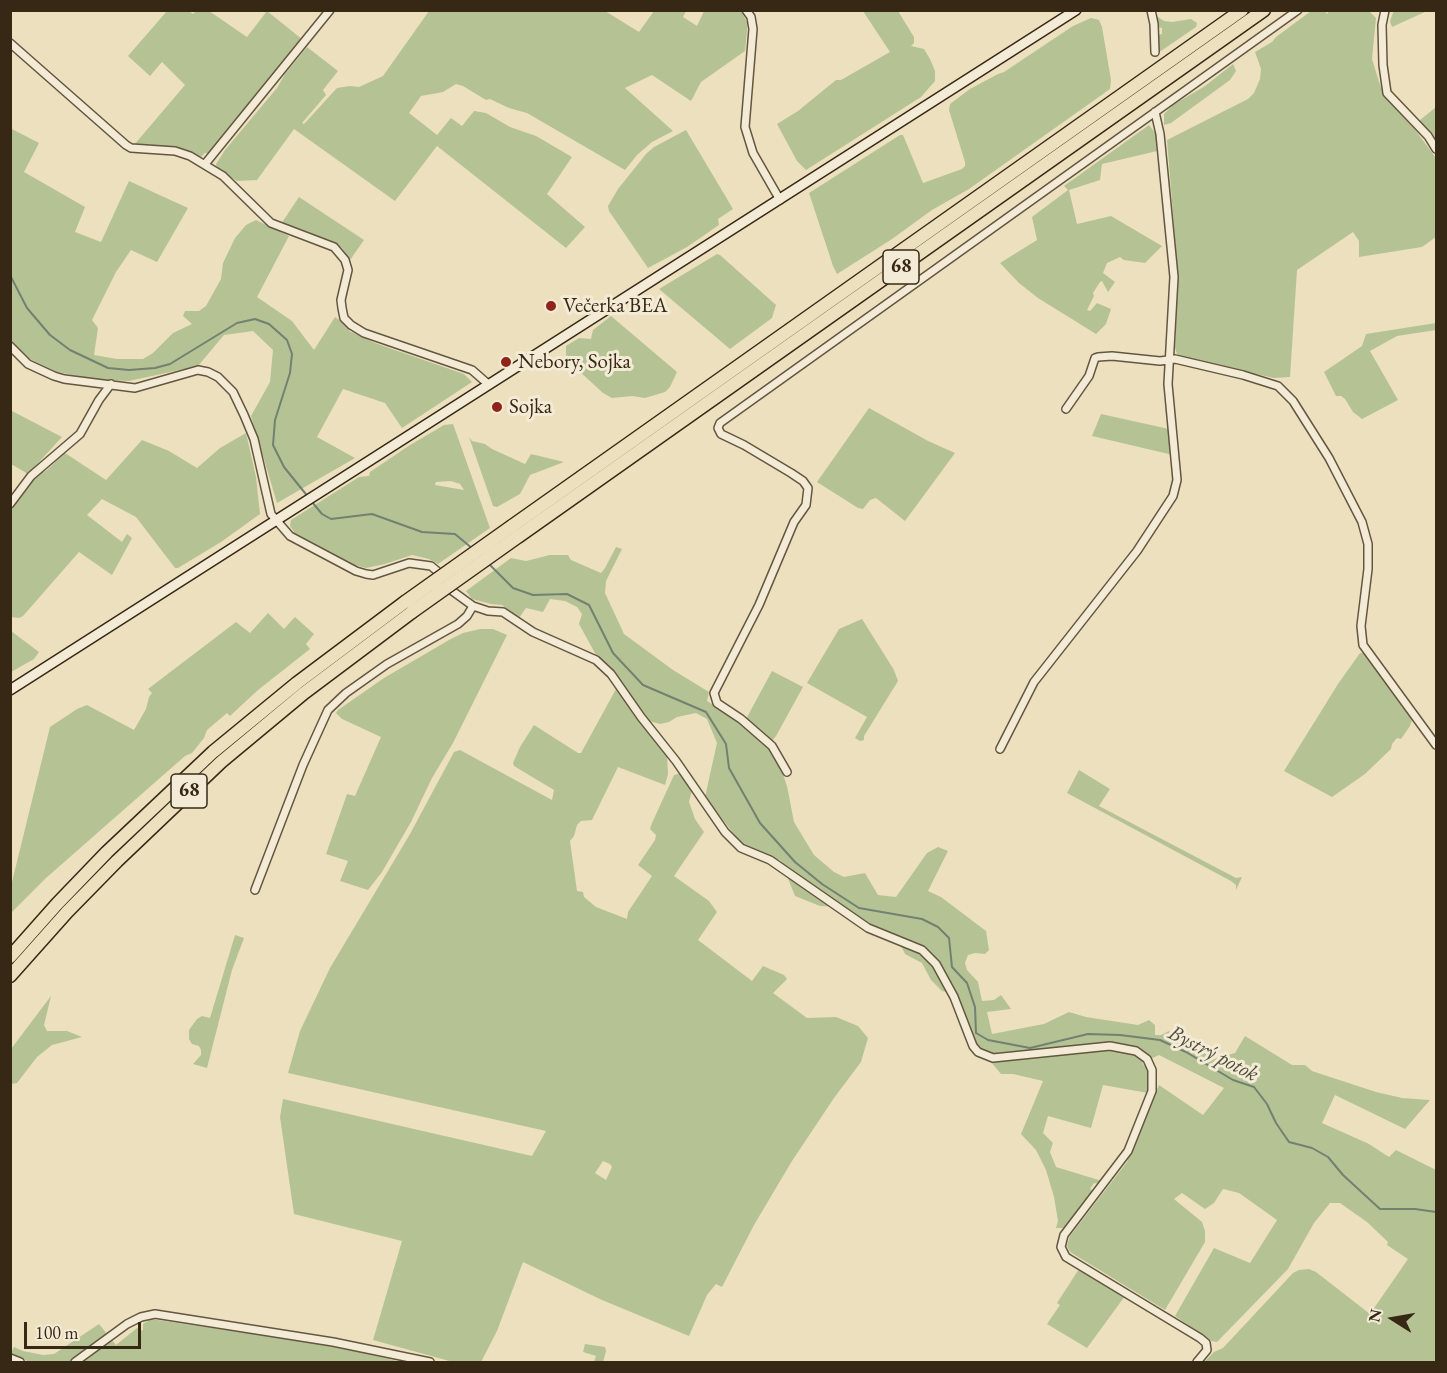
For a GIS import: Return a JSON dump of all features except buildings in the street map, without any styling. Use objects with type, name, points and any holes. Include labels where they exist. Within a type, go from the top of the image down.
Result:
[{"type":"highway","name":"68","points":[[516,531],[1242,10]]},
{"type":"highway","name":"68","points":[[10,957],[107,852],[213,752],[305,676],[408,607],[1264,10]]},
{"type":"highway","name":"68","points":[[10,976],[67,912],[117,861],[212,770],[408,607]]},
{"type":"main road","points":[[10,690],[1076,10]]},
{"type":"street","points":[[205,164],[330,10]]},
{"type":"street","points":[[746,10],[751,17],[753,29],[745,127],[753,153],[780,200]]},
{"type":"street","points":[[1151,10],[1155,52]]},
{"type":"street","points":[[787,772],[772,746],[717,703],[714,693],[759,605],[795,522],[806,505],[808,488],[803,481],[791,473],[721,434],[718,428],[720,423],[1298,10]]},
{"type":"street","points":[[1385,10],[1382,25],[1383,65],[1387,93],[1428,136],[1437,149]]},
{"type":"street","points":[[10,43],[126,145],[131,148],[175,150],[205,164],[237,188],[271,223],[325,243],[339,252],[348,270],[342,308],[344,318],[351,325],[364,333],[472,370],[488,384]]},
{"type":"street","points":[[1000,748],[1034,682],[1137,551],[1173,496],[1177,480],[1168,384],[1174,277],[1160,134],[1155,112]]},
{"type":"street","points":[[10,346],[28,364],[54,376],[135,388],[198,370],[208,372],[226,384],[244,415],[254,439],[271,514],[290,536],[356,571],[373,575],[409,562],[431,566],[451,591],[473,606],[488,611],[503,612],[533,632],[596,660],[611,674],[676,761],[725,832],[741,848],[770,860],[868,928],[922,950],[936,964],[954,998],[973,1046],[978,1052],[993,1058],[1110,1046],[1136,1051],[1147,1059],[1152,1070],[1152,1091],[1128,1151],[1064,1235],[1061,1247],[1066,1257],[1206,1343],[1207,1350],[1197,1362]]},
{"type":"street","points":[[1066,409],[1089,376],[1095,358],[1112,356],[1153,360],[1176,359],[1278,386],[1293,400],[1329,458],[1362,522],[1368,544],[1368,569],[1361,626],[1363,645],[1437,745]]},
{"type":"street","points":[[10,504],[31,476],[80,434],[111,384]]},
{"type":"street","points":[[255,890],[303,765],[328,710],[346,693],[387,664],[458,624],[473,606]]},
{"type":"street","points":[[75,1362],[128,1324],[141,1317],[155,1314],[333,1342],[430,1362]]},
{"type":"street","points":[[10,1358],[20,1362]]},
{"type":"green space","points":[[1394,10],[1427,11],[1392,27],[1390,21]]},
{"type":"green space","points":[[167,11],[189,11],[193,14],[196,11],[209,11],[247,37],[267,11],[303,40],[210,153],[205,153],[201,157],[171,147],[134,145],[185,85],[162,62],[150,76],[128,56]]},
{"type":"green space","points":[[429,11],[605,11],[639,32],[654,11],[686,11],[683,17],[697,26],[704,11],[741,11],[747,22],[747,30],[745,51],[701,82],[691,101],[652,75],[625,88],[673,131],[652,142],[625,170],[527,113],[490,99],[486,100],[463,86],[456,84],[443,92],[421,96],[409,113],[437,135],[451,118],[462,126],[474,111],[486,113],[510,127],[536,136],[572,157],[547,194],[585,227],[566,248],[437,146],[395,201],[294,129],[257,180],[237,181],[217,169],[216,164],[225,150],[277,88],[285,74],[307,47],[338,71],[323,90],[326,95],[302,123],[304,124],[337,88],[359,87],[383,76]]},
{"type":"green space","points":[[863,11],[898,11],[914,37],[914,43],[911,46],[924,49],[930,59],[935,71],[935,81],[921,97],[806,170],[797,161],[777,124],[798,111],[836,80],[841,80],[890,52]]},
{"type":"green space","points":[[1311,11],[1325,11],[1327,14],[1329,11],[1369,11],[1376,18],[1372,59],[1380,85],[1387,99],[1416,131],[1436,158],[1436,237],[1422,247],[1359,257],[1359,241],[1353,232],[1297,270],[1290,377],[1274,378],[1183,357],[1177,354],[1175,348],[1178,276],[1167,140],[1248,99],[1254,93],[1260,79],[1261,69],[1255,52],[1272,42]]},
{"type":"green space","points":[[1155,15],[1164,21],[1191,19],[1197,23],[1196,27],[1158,53],[1157,35],[1162,34],[1162,28],[1157,27]]},
{"type":"green space","points":[[1091,18],[1099,20],[1102,27],[1111,80],[1110,89],[969,189],[932,210],[837,274],[809,193],[900,135],[903,135],[923,183],[962,169],[965,162],[949,110],[950,104],[970,89],[1004,72],[1073,26]]},
{"type":"green space","points":[[1233,64],[1236,71],[1230,80],[1171,123],[1164,125],[1164,114],[1173,105],[1205,86]]},
{"type":"green space","points":[[1436,107],[1436,141],[1419,121]]},
{"type":"green space","points":[[1149,125],[1156,134],[1157,151],[1102,164],[1100,180],[1069,190],[1077,224],[1111,216],[1162,246],[1145,263],[1124,260],[1120,257],[1107,263],[1103,273],[1115,282],[1108,292],[1102,281],[1100,282],[1087,310],[1090,311],[1097,303],[1111,309],[1106,324],[1096,334],[1038,298],[1019,283],[1000,263],[1037,240],[1032,217],[1068,190],[1064,186]]},
{"type":"green space","points":[[10,128],[39,143],[24,172],[85,207],[75,232],[101,242],[129,181],[188,208],[157,262],[131,250],[116,272],[92,320],[98,328],[94,355],[117,359],[143,359],[153,353],[173,333],[192,324],[183,316],[185,311],[199,311],[206,306],[221,279],[223,263],[235,238],[246,225],[256,220],[289,236],[257,297],[292,321],[314,350],[335,317],[351,328],[349,331],[375,343],[464,374],[472,382],[402,428],[385,403],[343,389],[317,437],[355,458],[277,503],[251,416],[270,382],[273,350],[253,331],[224,335],[198,366],[129,381],[97,380],[57,372],[30,359],[11,341]]},
{"type":"green space","points":[[686,130],[733,209],[718,219],[719,225],[687,247],[648,268],[609,211],[608,206],[618,189],[646,154],[654,147]]},
{"type":"green space","points":[[299,197],[364,240],[350,260],[342,248],[329,240],[281,224]]},
{"type":"green space","points":[[717,254],[776,305],[772,318],[730,349],[659,289]]},
{"type":"green space","points":[[611,316],[677,372],[665,392],[645,398],[632,396],[612,398],[603,393],[566,359],[566,346],[579,338],[591,339],[593,330]]},
{"type":"green space","points":[[1436,323],[1436,330],[1397,336],[1370,351],[1398,400],[1362,419],[1353,412],[1345,399],[1336,396],[1324,372],[1362,346],[1366,334]]},
{"type":"green space","points":[[869,408],[928,441],[955,453],[905,521],[876,498],[870,500],[863,509],[858,508],[817,482]]},
{"type":"green space","points":[[10,410],[62,437],[28,474],[11,464]]},
{"type":"green space","points":[[1101,414],[1169,429],[1173,455],[1092,436]]},
{"type":"green space","points":[[453,424],[490,528],[438,564],[412,555],[366,568],[355,565],[295,533],[290,526],[291,520],[359,477],[369,476],[370,472],[444,425]],"holes":[[[451,481],[460,484],[464,490],[435,485],[436,482]]]},
{"type":"green space","points":[[246,433],[256,477],[260,514],[221,542],[175,568],[136,517],[102,499],[87,515],[122,542],[127,534],[132,538],[112,575],[79,552],[23,616],[11,617],[11,510],[37,475],[47,470],[65,453],[106,480],[142,440],[169,451],[197,468],[220,448]]},
{"type":"green space","points":[[469,437],[472,441],[485,444],[525,464],[531,454],[564,462],[530,475],[520,494],[497,507],[493,506]]},
{"type":"green space","points":[[616,547],[622,549],[606,581],[605,593],[624,634],[673,670],[709,692],[707,701],[736,719],[768,748],[778,760],[787,786],[794,822],[814,855],[834,872],[844,877],[865,873],[878,895],[896,897],[927,853],[938,847],[948,851],[928,891],[941,897],[986,931],[989,950],[985,954],[968,955],[965,963],[967,970],[978,982],[982,1001],[994,1000],[1001,995],[1011,1009],[987,1012],[992,1034],[1044,1024],[1069,1012],[1138,1025],[1149,1020],[1155,1025],[1155,1035],[1169,1031],[1214,1059],[1235,1053],[1245,1036],[1292,1065],[1305,1065],[1312,1071],[1376,1092],[1402,1098],[1430,1100],[1405,1129],[1335,1095],[1322,1123],[1369,1144],[1389,1157],[1396,1150],[1436,1170],[1436,1362],[1204,1362],[1214,1352],[1223,1348],[1293,1273],[1299,1270],[1309,1269],[1316,1272],[1370,1314],[1408,1259],[1387,1245],[1388,1242],[1367,1222],[1340,1203],[1330,1203],[1314,1223],[1288,1269],[1217,1342],[1211,1341],[1175,1316],[1214,1248],[1250,1263],[1277,1220],[1239,1193],[1223,1189],[1214,1203],[1205,1209],[1182,1193],[1174,1199],[1202,1222],[1205,1242],[1165,1310],[1070,1252],[1067,1246],[1070,1236],[1127,1162],[1140,1125],[1159,1085],[1203,1115],[1224,1088],[1159,1055],[1142,1063],[1149,1070],[1151,1083],[1148,1093],[1103,1085],[1091,1128],[1048,1116],[1043,1133],[1053,1143],[1050,1152],[1056,1167],[1102,1181],[1100,1184],[1094,1183],[1090,1189],[1094,1191],[1066,1228],[1056,1228],[1058,1221],[1054,1197],[1046,1170],[1036,1150],[1021,1134],[1043,1081],[1013,1074],[1001,1074],[974,1042],[956,994],[942,991],[931,980],[922,963],[905,954],[896,936],[869,926],[842,907],[820,906],[795,896],[781,861],[741,843],[705,797],[717,743],[707,719],[696,713],[660,724],[649,721],[612,672],[596,655],[579,624],[582,614],[577,607],[565,601],[550,599],[543,612],[526,608],[519,618],[502,605],[472,599],[466,591],[511,558],[526,561],[550,555],[568,555],[571,560],[601,573]]},
{"type":"green space","points":[[268,613],[284,629],[295,617],[314,634],[306,644],[310,649],[258,690],[230,716],[227,713],[207,730],[204,738],[192,753],[185,756],[46,878],[11,913],[11,886],[50,727],[87,705],[134,730],[152,693],[148,689],[236,622],[250,633]]},
{"type":"green space","points":[[862,619],[894,670],[898,681],[864,736],[864,740],[860,741],[855,738],[867,717],[807,683],[839,629]]},
{"type":"green space","points":[[493,629],[507,635],[411,822],[382,872],[368,890],[340,881],[348,861],[326,854],[347,794],[355,796],[381,737],[342,719],[336,713],[384,678],[449,640],[463,633]]},
{"type":"green space","points":[[11,631],[39,652],[34,659],[11,672]]},
{"type":"green space","points":[[1360,653],[1364,653],[1412,720],[1401,739],[1397,738],[1391,749],[1365,774],[1332,797],[1284,771]]},
{"type":"green space","points":[[772,671],[803,687],[772,741],[746,719]]},
{"type":"green space","points":[[616,689],[667,755],[668,774],[665,785],[618,767],[592,820],[581,821],[570,841],[577,891],[583,892],[584,897],[596,907],[627,919],[628,912],[652,876],[638,865],[655,840],[656,835],[650,829],[652,823],[674,775],[682,773],[692,790],[689,802],[695,819],[704,832],[674,876],[709,901],[717,912],[698,940],[752,981],[763,966],[784,975],[787,979],[773,993],[807,1018],[836,1017],[858,1026],[868,1038],[861,1062],[792,1161],[754,1225],[722,1287],[716,1284],[707,1295],[689,1336],[602,1300],[523,1262],[497,1331],[481,1362],[453,1362],[373,1340],[402,1241],[294,1214],[280,1117],[283,1099],[532,1156],[546,1131],[288,1073],[300,1031],[330,968],[410,834],[454,752],[460,750],[552,800],[554,790],[514,766],[513,763],[520,747],[534,725],[581,753]],"holes":[[[603,1161],[612,1167],[606,1180],[595,1173]]]},
{"type":"green space","points":[[1079,770],[1110,789],[1099,806],[1236,878],[1242,877],[1236,890],[1236,885],[1231,881],[1067,793]]},
{"type":"green space","points":[[235,935],[244,938],[232,970],[207,1068],[193,1064],[201,1055],[201,1050],[189,1039],[189,1030],[202,1016],[210,1018]]},
{"type":"green space","points":[[51,996],[44,1025],[47,1031],[67,1031],[82,1037],[52,1045],[37,1057],[17,1083],[11,1084],[11,1049]]},
{"type":"green space","points":[[1079,1269],[1125,1296],[1087,1348],[1047,1324],[1060,1305],[1057,1303]]},
{"type":"green space","points":[[151,1319],[336,1346],[401,1362],[29,1362],[11,1353],[14,1347],[43,1355],[54,1354],[99,1324],[116,1345],[137,1328],[140,1331],[143,1330],[143,1324]]},
{"type":"green space","points":[[585,1344],[605,1347],[603,1362],[594,1362],[596,1356],[583,1352]]},
{"type":"waterway","name":"Bystrý potok","points":[[10,275],[27,308],[50,335],[70,350],[108,368],[129,370],[170,364],[237,323],[255,319],[269,324],[287,340],[292,354],[290,373],[275,420],[273,445],[284,467],[309,498]]},
{"type":"waterway","name":"Bystrý potok","points":[[312,502],[322,514],[331,519],[372,514],[422,532],[455,534],[473,549]]},
{"type":"waterway","name":"Bystrý potok","points":[[488,563],[513,588],[533,595],[567,594],[589,605],[613,653],[643,685],[706,712],[726,744],[729,768],[760,823],[795,862],[822,884],[859,908],[922,919],[938,927],[949,938],[952,967],[967,983],[975,1007],[976,1033],[988,1040],[1030,1048],[1088,1034],[1160,1040],[1186,1052],[1233,1080],[1254,1087],[1267,1104],[1289,1142],[1312,1148],[1328,1157],[1343,1175],[1380,1209],[1415,1209],[1436,1212]]},
{"type":"place","name":"Večerka BEA","points":[[551,306]]},
{"type":"place","name":"Nebory, Sojka","points":[[506,362]]},
{"type":"place","name":"Sojka","points":[[497,407]]}]
